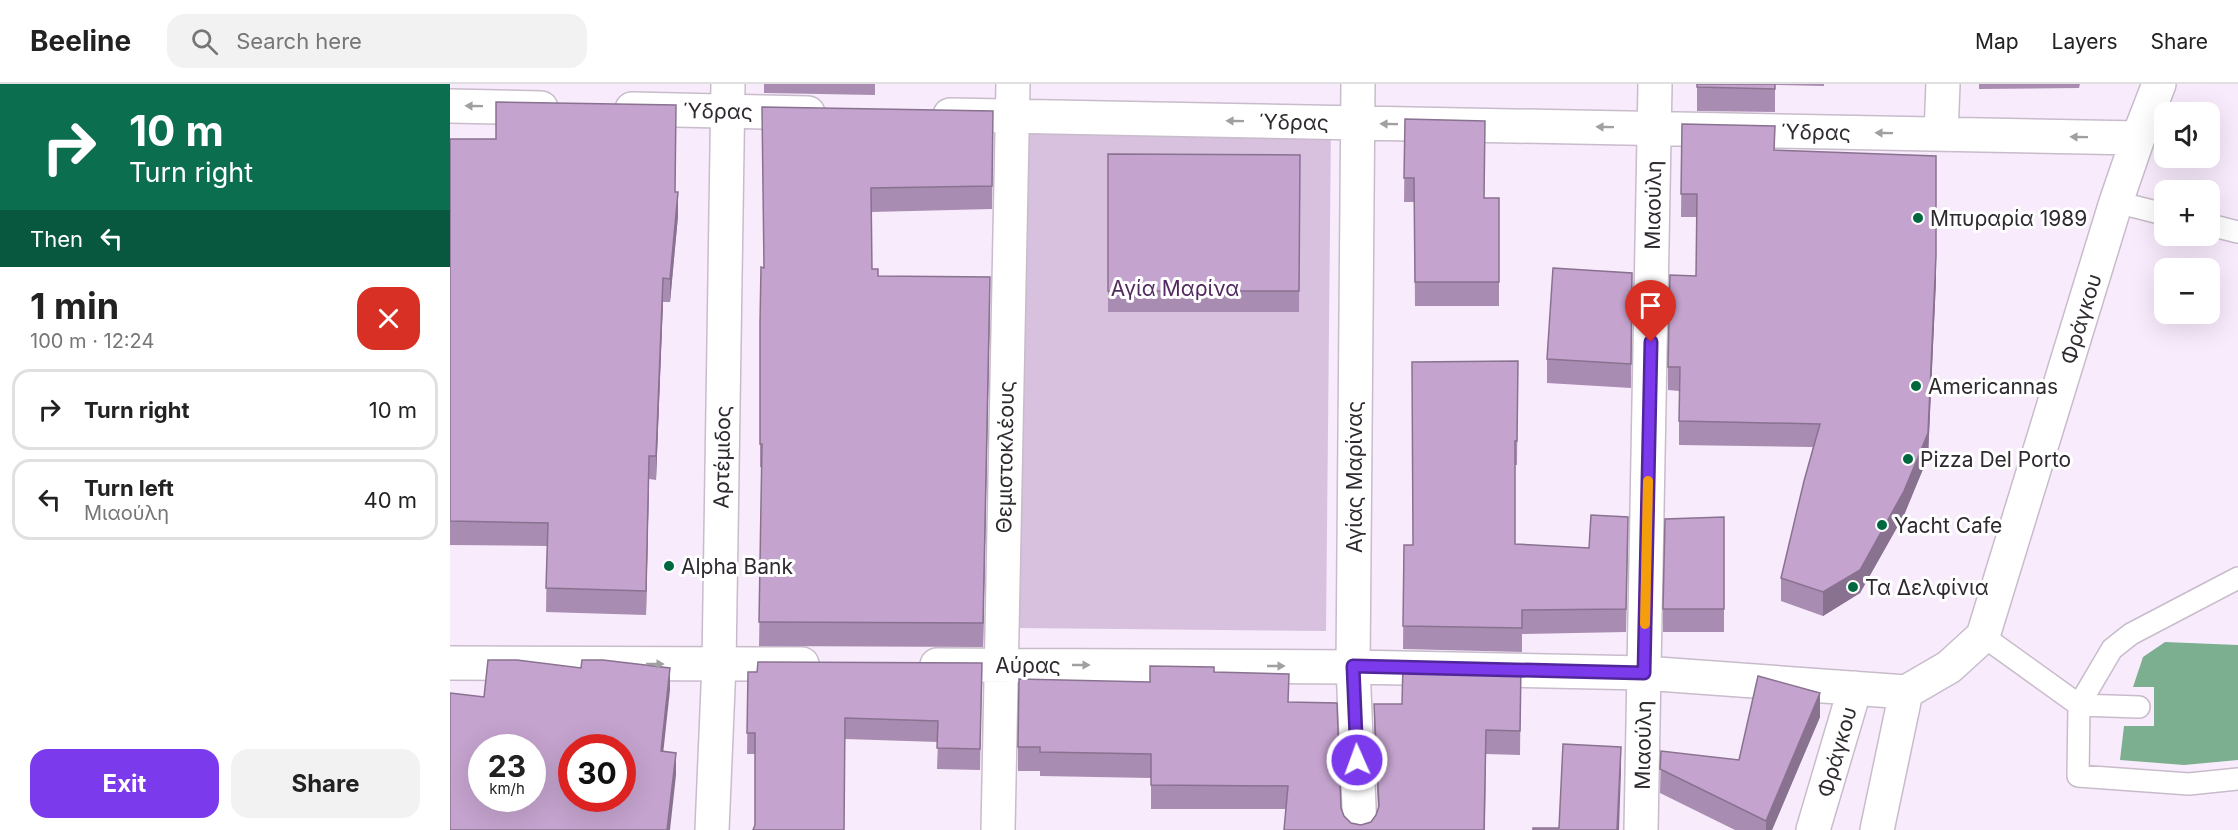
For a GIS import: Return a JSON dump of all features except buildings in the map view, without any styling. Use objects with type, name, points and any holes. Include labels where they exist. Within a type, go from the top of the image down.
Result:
[{"type":"street","name":"Θεμιστοκλέους","points":[[998,830],[1012,84]]},
{"type":"street","name":"Αγίας Μαρίνας","points":[[1358,84],[1353,666],[1360,830]]},
{"type":"street","name":"Μιαούλη","points":[[1641,830],[1655,84]]},
{"type":"street","points":[[1941,134],[1943,84]]},
{"type":"street","name":"Φράγκου","points":[[1983,636],[2116,202],[2159,84]]},
{"type":"street","name":"Ύδρας","points":[[600,109],[728,98],[834,113]]},
{"type":"street","name":"Αρτέμιδος","points":[[712,830],[718,664],[728,98]]},
{"type":"street","points":[[450,106],[566,108]]},
{"type":"street","name":"Ύδρας","points":[[917,115],[2138,138]]},
{"type":"street","points":[[1877,830],[1906,692],[1949,667],[1983,636]]},
{"type":"street","points":[[450,663],[836,665]]},
{"type":"street","name":"Αύρας","points":[[907,665],[1353,666],[1644,673],[1856,688]]},
{"type":"street","name":"Φράγκου","points":[[1814,830],[1856,688],[1906,692]]},
{"type":"lane","points":[[2116,202],[2154,212]]},
{"type":"lane","points":[[2220,228],[2238,232]]},
{"type":"lane","points":[[2238,578],[2119,642],[2109,653],[2079,705],[2078,776],[2189,784],[2238,779]]},
{"type":"lane","points":[[1983,636],[2079,705],[2139,707]]},
{"type":"green space","name":"Αγία Μαρίνα","points":[[1022,122],[1331,126],[1326,631],[1017,628]]},
{"type":"shaded area","points":[[2165,642],[2238,645],[2238,760],[2184,765],[2120,760],[2124,726],[2154,726],[2154,687],[2133,687],[2143,657]]},
{"type":"slow traffic","points":[[1645,624],[1648,481]]},
{"type":"place","name":"Μπυραρία 1989","points":[[1918,218]]},
{"type":"place","name":"Americannas","points":[[1916,386]]},
{"type":"place","name":"Pizza Del Porto","points":[[1908,459]]},
{"type":"place","name":"Yacht Cafe","points":[[1882,525]]},
{"type":"place","name":"Alpha Bank","points":[[669,566]]},
{"type":"place","name":"Τα Δελφίνια","points":[[1853,587]]},
{"type":"route","points":[[1357,760],[1353,666],[1644,673],[1651,342]]}]
